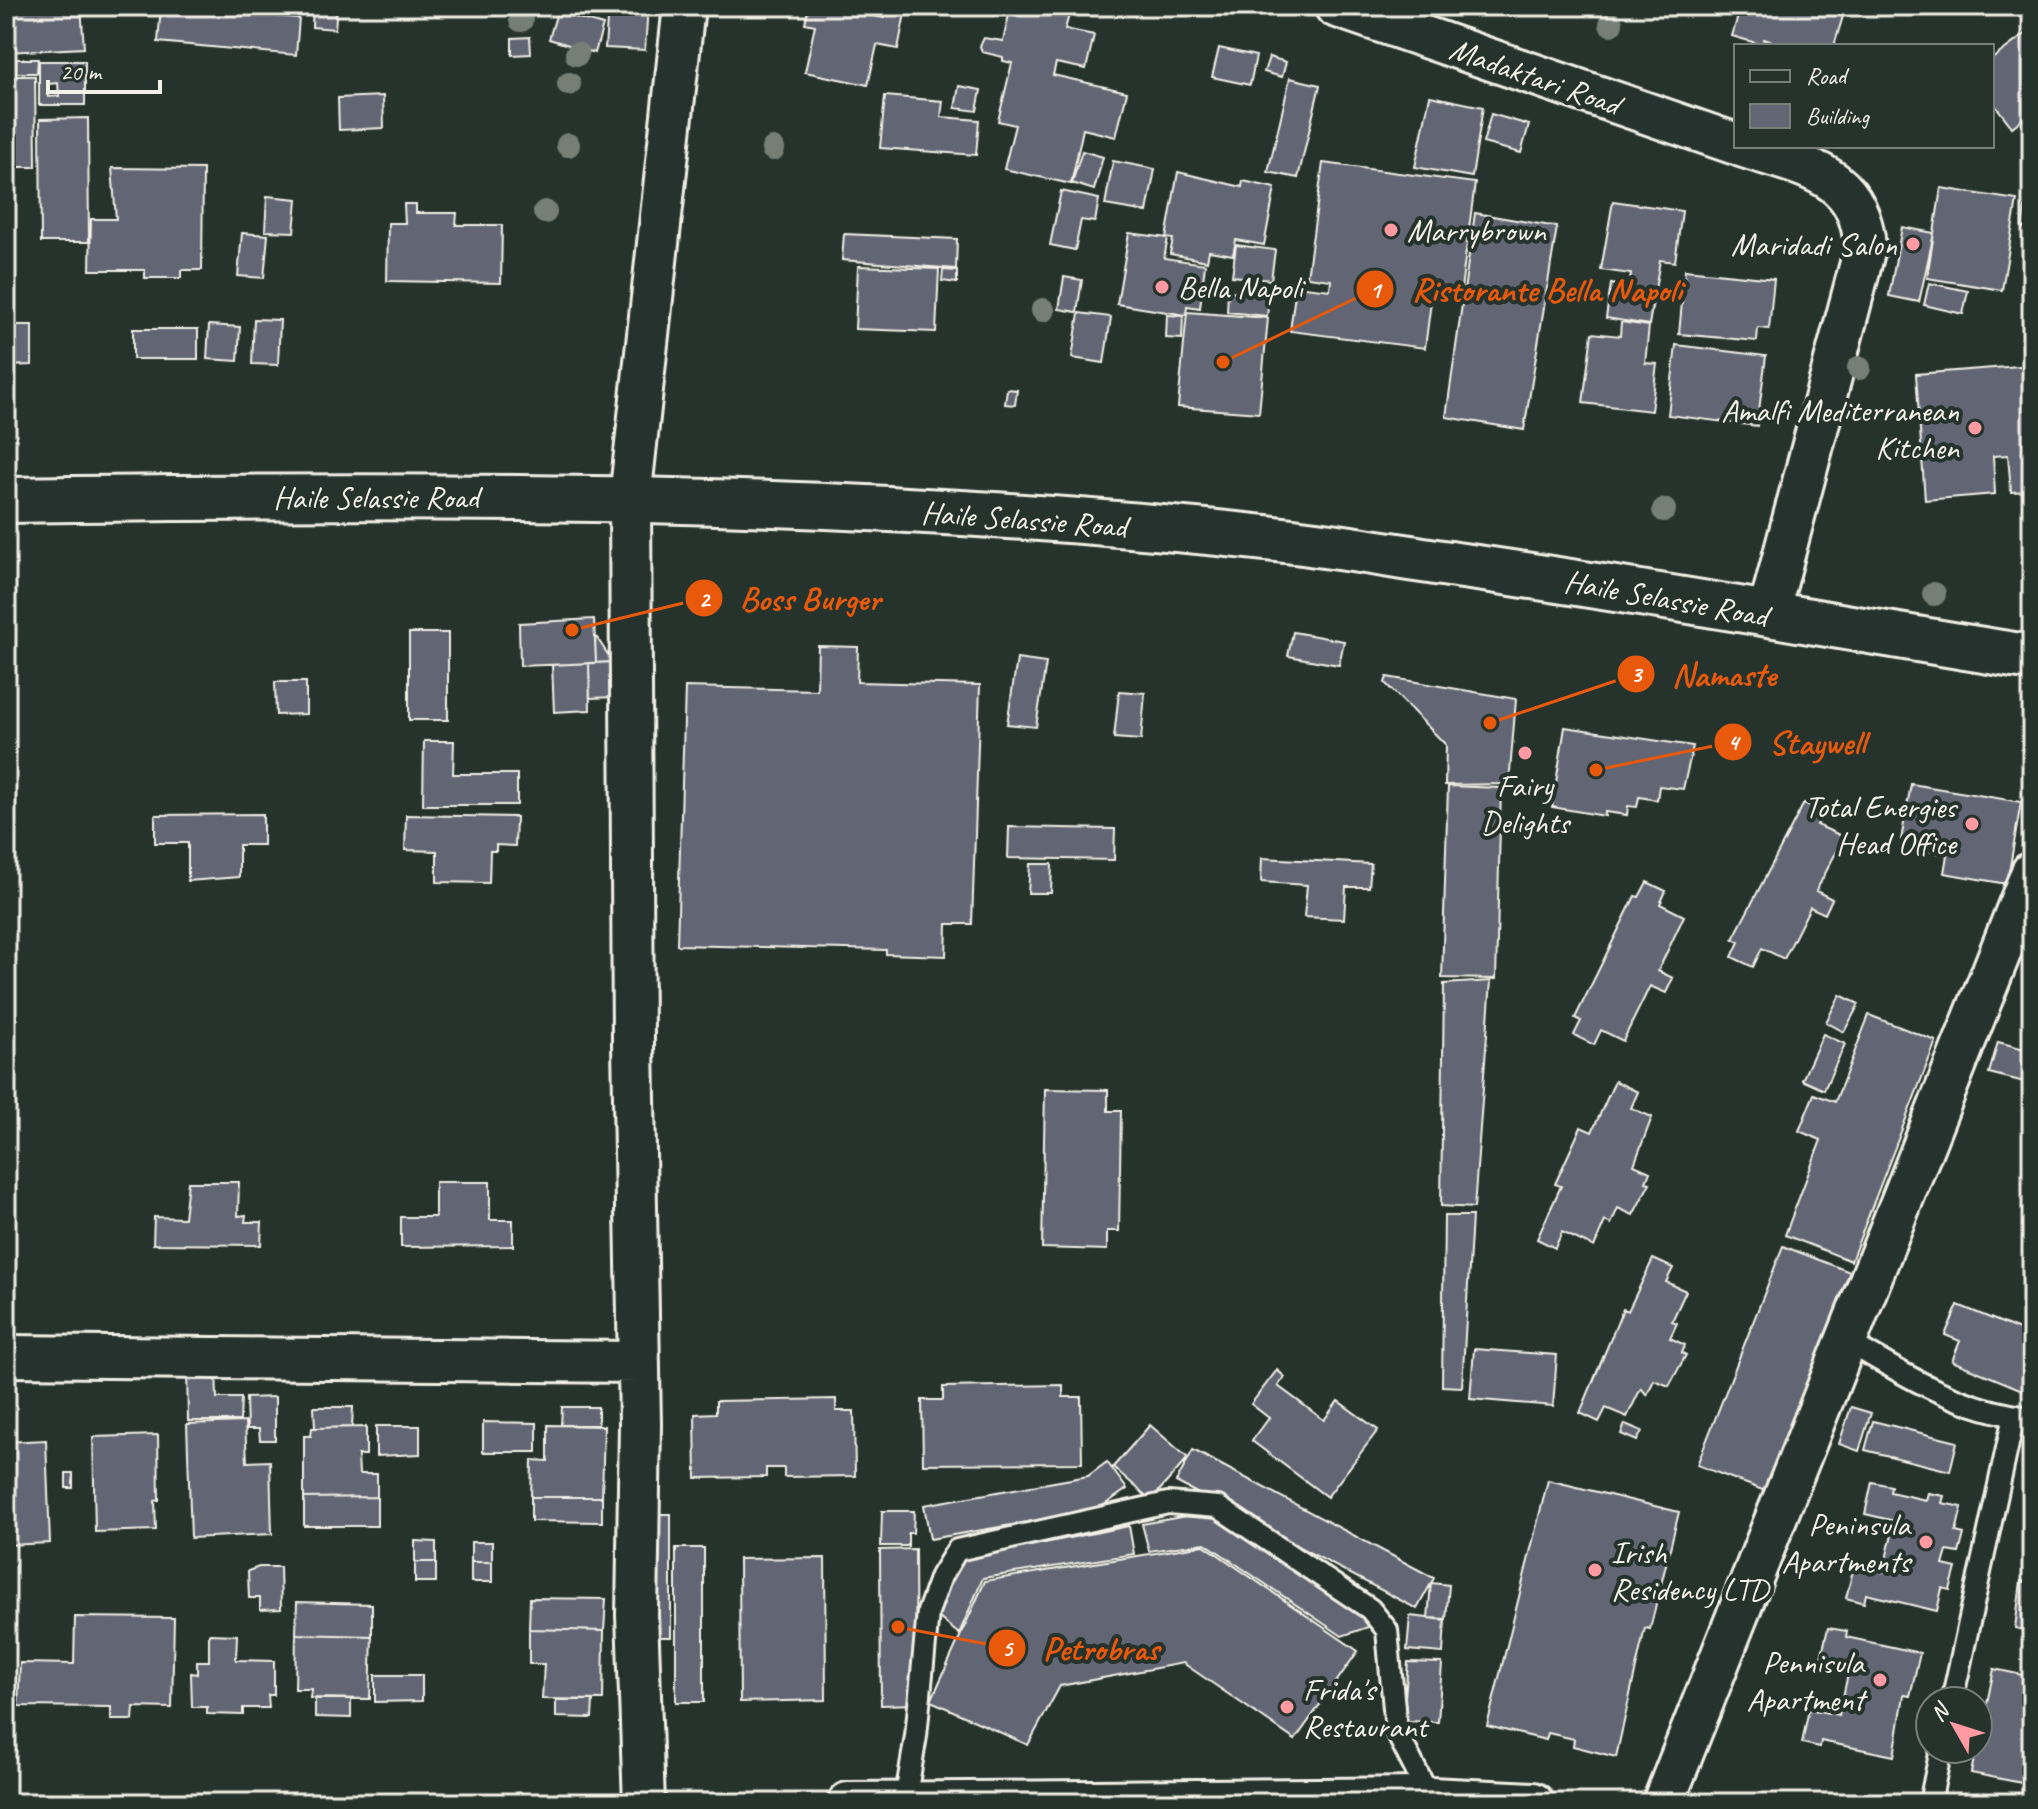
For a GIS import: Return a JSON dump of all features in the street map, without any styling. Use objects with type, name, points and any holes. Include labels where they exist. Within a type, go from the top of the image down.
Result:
[{"type":"street","points":[[644,1803],[637,1615],[639,1362],[632,1032],[630,499],[684,6]]},
{"type":"street","name":"Madaktari Road","points":[[1335,6],[1734,144]]},
{"type":"street","name":"Madaktari Road","points":[[1747,148],[1826,175],[1844,188],[1857,206],[1865,237],[1865,248],[1768,615]]},
{"type":"street","name":"Haile Selassie Road","points":[[6,500],[345,495],[630,499],[1014,515],[1288,540],[1570,580],[2032,658]]},
{"type":"street","points":[[1663,1803],[2032,872]]},
{"type":"street","points":[[6,1356],[639,1362]]},
{"type":"street","points":[[848,1803],[1430,1800],[1533,1803]]},
{"type":"lane","points":[[1847,1341],[1901,1374],[1959,1402],[2023,1417],[1956,1685]]},
{"type":"lane","points":[[905,1802],[916,1736],[928,1612],[941,1576],[957,1550],[1168,1503],[1218,1507],[1370,1609],[1387,1630],[1396,1731],[1430,1800]]},
{"type":"lane","points":[[1930,1803],[1938,1765]]},
{"type":"building","points":[[6,6],[81,6],[84,48],[6,52]]},
{"type":"building","points":[[161,6],[299,18],[296,55],[158,42]]},
{"type":"building","points":[[313,6],[337,6],[335,29],[312,27]]},
{"type":"building","points":[[608,6],[648,6],[645,50],[605,48]]},
{"type":"building","points":[[809,6],[860,6],[859,13],[884,18],[885,9],[905,13],[898,49],[877,45],[868,85],[805,72],[815,25],[805,23]]},
{"type":"building","points":[[1011,6],[1030,6],[1069,15],[1065,29],[1094,35],[1086,69],[1056,63],[1053,75],[1127,92],[1116,137],[1083,129],[1071,184],[1004,169],[1015,125],[998,121],[1012,63],[1003,61],[1003,57],[982,52],[980,46],[984,38],[1003,41]]},
{"type":"building","points":[[1584,6],[1610,6],[1605,12]]},
{"type":"building","points":[[1741,6],[1846,6],[1835,44],[1780,44],[1764,39],[1763,44],[1760,44],[1732,36]]},
{"type":"building","points":[[557,12],[603,25],[595,53],[549,39]]},
{"type":"building","points":[[2032,29],[2032,112],[2012,127],[1994,104],[1994,58]]},
{"type":"building","points":[[530,37],[531,54],[512,55],[512,38]]},
{"type":"building","points":[[1219,48],[1256,56],[1250,85],[1212,77]]},
{"type":"building","points":[[1269,57],[1286,62],[1282,77],[1264,72]]},
{"type":"building","points":[[16,59],[38,59],[37,73],[16,73]]},
{"type":"building","points":[[39,61],[85,61],[85,105],[39,105]],"holes":[[[58,83],[59,96],[48,97],[48,84]]]},
{"type":"building","points":[[6,76],[35,76],[36,167],[7,167]]},
{"type":"building","points":[[1290,78],[1320,85],[1298,178],[1268,172]]},
{"type":"building","points":[[959,86],[981,90],[977,111],[955,108]]},
{"type":"building","points":[[383,96],[384,128],[339,130],[338,98]]},
{"type":"building","points":[[885,96],[943,101],[941,117],[979,120],[976,155],[880,148]]},
{"type":"building","points":[[1430,96],[1483,107],[1472,177],[1415,167]]},
{"type":"building","points":[[1491,114],[1529,125],[1521,153],[1483,143]]},
{"type":"building","points":[[88,118],[89,242],[41,242],[40,119]]},
{"type":"building","points":[[1082,151],[1103,157],[1094,190],[1072,183]]},
{"type":"building","points":[[1113,161],[1155,169],[1147,212],[1105,205]]},
{"type":"building","name":"Marrybrown","points":[[1323,163],[1475,183],[1461,289],[1433,286],[1425,348],[1290,331],[1296,286],[1330,290],[1331,280],[1307,277]]},
{"type":"building","points":[[112,168],[203,169],[202,270],[181,270],[181,278],[145,278],[145,270],[90,270],[91,219],[116,219]]},
{"type":"building","points":[[1178,172],[1242,187],[1243,181],[1275,188],[1264,245],[1236,240],[1233,255],[1209,251],[1207,261],[1170,254],[1173,239],[1166,238]]},
{"type":"building","points":[[1941,188],[2017,200],[2002,290],[1927,278]]},
{"type":"building","points":[[1061,191],[1099,199],[1095,222],[1081,220],[1075,250],[1050,245]]},
{"type":"building","points":[[267,196],[297,199],[294,232],[265,231]]},
{"type":"building","points":[[1613,201],[1682,211],[1675,262],[1660,260],[1649,325],[1606,318],[1611,284],[1629,287],[1631,274],[1601,270]]},
{"type":"building","points":[[404,204],[416,204],[416,213],[457,213],[456,225],[502,225],[501,283],[387,281],[388,223],[405,223]]},
{"type":"building","points":[[2025,207],[2032,208],[2032,229],[2022,228]]},
{"type":"building","points":[[1475,213],[1557,227],[1524,430],[1446,417]]},
{"type":"building","points":[[1902,227],[1934,233],[1919,302],[1889,296]]},
{"type":"building","points":[[242,233],[268,235],[264,278],[238,276]]},
{"type":"building","name":"Bella Napoli","points":[[1129,233],[1168,238],[1164,258],[1205,264],[1200,308],[1187,306],[1186,315],[1117,304]]},
{"type":"building","points":[[844,234],[957,239],[956,269],[842,260]]},
{"type":"building","points":[[1236,245],[1275,250],[1271,280],[1232,276]]},
{"type":"building","points":[[858,266],[939,269],[936,332],[855,329]]},
{"type":"building","points":[[943,270],[957,271],[957,283],[942,281]]},
{"type":"building","points":[[1685,270],[1774,279],[1769,329],[1758,328],[1757,341],[1679,334]]},
{"type":"building","points":[[1064,277],[1082,280],[1077,312],[1059,309]]},
{"type":"building","points":[[1929,283],[1968,291],[1963,314],[1924,305]]},
{"type":"building","points":[[1228,291],[1270,294],[1267,316],[1227,312]]},
{"type":"building","points":[[1187,312],[1268,318],[1259,413],[1178,407]]},
{"type":"building","points":[[1079,313],[1111,317],[1104,363],[1072,358]]},
{"type":"building","points":[[1167,315],[1183,316],[1182,339],[1166,338]]},
{"type":"building","points":[[254,319],[280,320],[278,365],[252,364]]},
{"type":"building","points":[[1621,322],[1649,326],[1645,363],[1657,364],[1651,411],[1583,403],[1592,333],[1620,336]]},
{"type":"building","points":[[6,325],[32,325],[32,365],[6,366]]},
{"type":"building","points":[[209,325],[240,327],[238,361],[207,359]]},
{"type":"building","points":[[133,329],[198,329],[198,359],[133,359]]},
{"type":"building","points":[[1676,345],[1766,356],[1757,426],[1668,415]]},
{"type":"building","points":[[2032,365],[2032,491],[2011,492],[2008,455],[1993,456],[1995,494],[1925,500],[1916,374]]},
{"type":"building","points":[[1007,389],[1017,390],[1015,405],[1005,404]]},
{"type":"building","points":[[594,619],[596,663],[520,666],[519,623]]},
{"type":"building","points":[[1293,632],[1344,641],[1339,665],[1288,656]]},
{"type":"building","points":[[409,633],[448,633],[448,720],[409,720]]},
{"type":"building","points":[[595,635],[613,662],[596,663]]},
{"type":"building","points":[[818,646],[858,647],[857,682],[980,685],[972,924],[947,924],[946,956],[886,954],[886,950],[677,945],[685,687],[817,690]]},
{"type":"building","points":[[1017,659],[1046,663],[1036,727],[1007,724]]},
{"type":"building","points":[[613,662],[615,697],[590,698],[589,663]]},
{"type":"building","points":[[589,663],[590,710],[554,712],[552,665]]},
{"type":"building","points":[[1387,677],[1516,699],[1509,784],[1445,785],[1446,745],[1385,683]]},
{"type":"building","points":[[275,682],[306,682],[306,714],[276,715]]},
{"type":"building","points":[[1119,691],[1145,693],[1141,740],[1114,738]]},
{"type":"building","points":[[1565,727],[1693,746],[1683,789],[1659,786],[1657,800],[1639,797],[1637,807],[1628,806],[1627,815],[1605,812],[1605,816],[1552,807]]},
{"type":"building","points":[[424,741],[454,741],[453,774],[517,774],[517,805],[423,805]]},
{"type":"building","points":[[1911,784],[2021,802],[2007,884],[1944,873],[1947,855],[1927,851],[1928,844],[1901,840]]},
{"type":"building","points":[[1448,786],[1501,788],[1496,979],[1442,978]]},
{"type":"building","points":[[1804,803],[1824,813],[1817,825],[1844,837],[1816,891],[1832,899],[1825,914],[1810,907],[1784,959],[1762,948],[1753,967],[1732,957],[1739,942],[1733,939]]},
{"type":"building","points":[[263,814],[263,845],[239,845],[239,877],[188,881],[188,843],[155,843],[155,815]]},
{"type":"building","points":[[406,815],[516,817],[515,846],[496,845],[496,851],[490,851],[489,883],[437,882],[437,851],[405,850]]},
{"type":"building","points":[[1009,827],[1115,829],[1114,860],[1008,858]]},
{"type":"building","points":[[1262,858],[1371,864],[1369,887],[1346,887],[1344,919],[1304,917],[1307,885],[1261,882]]},
{"type":"building","points":[[1030,864],[1052,864],[1051,893],[1028,893]]},
{"type":"building","points":[[1647,882],[1666,891],[1660,904],[1684,916],[1658,971],[1673,978],[1666,993],[1650,986],[1623,1041],[1601,1030],[1594,1045],[1574,1035],[1581,1021],[1575,1018],[1635,896],[1639,897]]},
{"type":"building","points":[[1491,981],[1474,1208],[1441,1206],[1444,984]]},
{"type":"building","points":[[2032,984],[2032,1032],[2027,1031]]},
{"type":"building","points":[[1840,995],[1859,1004],[1844,1032],[1826,1022]]},
{"type":"building","points":[[1869,1015],[1936,1041],[1851,1261],[1785,1235],[1821,1140],[1799,1131],[1814,1094],[1835,1102]]},
{"type":"building","points":[[1823,1034],[1845,1044],[1824,1090],[1802,1080]]},
{"type":"building","points":[[1998,1042],[2032,1051],[2032,1084],[1989,1073]]},
{"type":"building","points":[[1615,1081],[1638,1092],[1631,1108],[1652,1117],[1634,1165],[1650,1172],[1646,1182],[1650,1183],[1633,1215],[1618,1208],[1611,1224],[1605,1221],[1594,1247],[1562,1232],[1555,1248],[1537,1239],[1561,1186],[1555,1184],[1581,1127],[1592,1132]]},
{"type":"building","points":[[1045,1089],[1108,1090],[1108,1111],[1121,1111],[1119,1231],[1107,1231],[1107,1250],[1042,1248]]},
{"type":"building","points":[[188,1182],[239,1182],[238,1216],[246,1215],[245,1222],[262,1222],[261,1245],[153,1244],[154,1217],[184,1218]]},
{"type":"building","points":[[435,1182],[490,1182],[490,1220],[513,1220],[513,1246],[401,1247],[401,1217],[435,1217]]},
{"type":"building","points":[[1444,1216],[1472,1216],[1462,1387],[1442,1386]]},
{"type":"building","points":[[1783,1246],[1850,1272],[1765,1491],[1697,1465]]},
{"type":"building","points":[[1653,1259],[1673,1268],[1666,1282],[1686,1291],[1672,1321],[1677,1323],[1670,1338],[1685,1345],[1682,1353],[1686,1355],[1669,1386],[1654,1380],[1647,1395],[1641,1388],[1627,1417],[1606,1408],[1599,1422],[1580,1413],[1623,1309],[1628,1311]]},
{"type":"building","points":[[2032,1270],[2032,1296],[2023,1292]]},
{"type":"building","points":[[1958,1305],[2032,1335],[2032,1394],[1952,1361],[1960,1341],[1945,1335]]},
{"type":"building","points":[[1474,1349],[1557,1355],[1553,1406],[1470,1399]]},
{"type":"building","points":[[216,1368],[217,1398],[241,1398],[240,1421],[188,1421],[187,1369]]},
{"type":"building","points":[[1277,1370],[1285,1377],[1278,1386],[1324,1420],[1338,1401],[1378,1430],[1327,1497],[1252,1441],[1269,1418],[1251,1404]]},
{"type":"building","points":[[1063,1385],[1063,1397],[1081,1397],[1082,1463],[923,1464],[922,1400],[943,1400],[943,1387]]},
{"type":"building","points":[[275,1397],[275,1440],[260,1440],[259,1429],[247,1429],[246,1398]]},
{"type":"building","points":[[836,1399],[836,1411],[854,1411],[855,1476],[784,1477],[784,1468],[766,1468],[766,1477],[696,1478],[695,1414],[716,1413],[716,1401]]},
{"type":"building","points":[[314,1407],[353,1407],[352,1427],[315,1428]]},
{"type":"building","points":[[562,1407],[598,1407],[598,1425],[561,1425]]},
{"type":"building","points":[[1851,1407],[1871,1413],[1859,1451],[1839,1444]]},
{"type":"building","points":[[1873,1421],[1957,1442],[1950,1471],[1865,1450]]},
{"type":"building","points":[[245,1422],[247,1462],[270,1461],[272,1534],[191,1538],[187,1424]]},
{"type":"building","points":[[483,1422],[537,1423],[537,1452],[483,1452]]},
{"type":"building","points":[[1625,1424],[1642,1431],[1637,1441],[1621,1434]]},
{"type":"building","points":[[548,1425],[604,1426],[602,1497],[531,1497],[532,1460],[548,1461]]},
{"type":"building","points":[[1150,1425],[1188,1458],[1151,1500],[1113,1467]]},
{"type":"building","points":[[376,1426],[420,1426],[420,1454],[376,1456]]},
{"type":"building","points":[[366,1427],[366,1455],[358,1455],[359,1474],[377,1474],[377,1497],[304,1498],[304,1436],[311,1436],[312,1428]]},
{"type":"building","points":[[158,1435],[156,1530],[95,1532],[93,1437]]},
{"type":"building","points":[[46,1440],[50,1543],[6,1545],[6,1442]]},
{"type":"building","points":[[1193,1450],[1434,1578],[1417,1609],[1176,1482]]},
{"type":"building","points":[[1107,1462],[1127,1489],[1097,1510],[930,1539],[924,1505],[1088,1476]]},
{"type":"building","points":[[66,1473],[73,1473],[73,1488],[66,1488]]},
{"type":"building","name":"Irish Residency LTD","points":[[1548,1480],[1679,1512],[1650,1629],[1645,1628],[1616,1757],[1573,1746],[1574,1739],[1548,1733],[1546,1740],[1487,1726]]},
{"type":"building","name":"Peninsula Apartments","points":[[1872,1482],[1891,1486],[1890,1492],[1926,1500],[1928,1493],[1944,1496],[1942,1503],[1962,1507],[1956,1532],[1964,1534],[1959,1553],[1947,1551],[1943,1565],[1956,1568],[1950,1590],[1942,1588],[1937,1611],[1866,1594],[1864,1603],[1846,1598],[1854,1566],[1883,1572],[1895,1521],[1865,1514]]},
{"type":"building","points":[[377,1497],[377,1526],[304,1526],[304,1498]]},
{"type":"building","points":[[531,1497],[602,1497],[602,1522],[531,1521]]},
{"type":"building","points":[[882,1511],[914,1511],[913,1533],[908,1533],[908,1546],[881,1546]]},
{"type":"building","points":[[1203,1513],[1220,1516],[1374,1625],[1342,1636],[1205,1543],[1149,1551],[1142,1524]]},
{"type":"building","points":[[643,1514],[671,1514],[671,1637],[643,1637]]},
{"type":"building","points":[[1129,1526],[1134,1554],[983,1578],[959,1634],[934,1614],[965,1559]]},
{"type":"building","points":[[415,1541],[436,1542],[436,1562],[415,1562]]},
{"type":"building","points":[[471,1542],[492,1542],[492,1562],[471,1562]]},
{"type":"building","points":[[1204,1545],[1358,1651],[1295,1740],[1183,1663],[1060,1686],[1028,1745],[931,1701],[985,1581]]},
{"type":"building","points":[[676,1548],[704,1548],[704,1702],[676,1702]]},
{"type":"building","points":[[915,1549],[916,1704],[881,1705],[880,1550]]},
{"type":"building","points":[[825,1558],[826,1700],[740,1702],[739,1559]]},
{"type":"building","points":[[415,1562],[436,1562],[436,1582],[415,1582]]},
{"type":"building","points":[[471,1562],[492,1562],[492,1582],[471,1582]]},
{"type":"building","points":[[259,1567],[280,1567],[281,1609],[260,1610],[260,1598],[249,1598],[248,1571]]},
{"type":"building","points":[[2021,1581],[2032,1584],[2032,1632],[2015,1628]]},
{"type":"building","points":[[1431,1583],[1449,1585],[1446,1619],[1428,1618]]},
{"type":"building","points":[[530,1598],[606,1599],[604,1631],[529,1629]]},
{"type":"building","points":[[297,1602],[372,1604],[372,1636],[296,1634]]},
{"type":"building","points":[[1410,1616],[1445,1620],[1443,1653],[1407,1650]]},
{"type":"building","points":[[75,1617],[174,1618],[172,1708],[134,1707],[133,1720],[111,1720],[111,1707],[18,1706],[20,1663],[74,1664]]},
{"type":"building","name":"Pennisula Apartment","points":[[1828,1628],[1847,1631],[1846,1637],[1920,1653],[1910,1696],[1904,1695],[1894,1756],[1821,1741],[1820,1747],[1802,1743],[1809,1709],[1839,1715],[1850,1665],[1821,1658]]},
{"type":"building","points":[[529,1629],[604,1631],[603,1700],[542,1699],[544,1664],[529,1664]]},
{"type":"building","points":[[209,1634],[237,1635],[236,1660],[274,1661],[274,1695],[268,1695],[269,1708],[243,1708],[243,1715],[207,1714],[207,1707],[192,1707],[191,1673],[197,1674],[197,1661],[209,1661]]},
{"type":"building","points":[[296,1634],[372,1636],[370,1699],[310,1698],[311,1689],[295,1689]]},
{"type":"building","points":[[1408,1662],[1442,1663],[1438,1722],[1403,1721]]},
{"type":"building","points":[[1994,1669],[2032,1677],[2032,1785],[1971,1773],[1973,1765],[1994,1765],[1994,1685],[1991,1685]]},
{"type":"building","points":[[375,1675],[422,1675],[422,1701],[375,1702]]},
{"type":"building","points":[[315,1699],[351,1699],[351,1718],[315,1717]]},
{"type":"building","points":[[556,1700],[593,1700],[592,1718],[556,1717]]},
{"type":"place","name":"Marrybrown","points":[[1391,230]]},
{"type":"place","name":"Maridadi Salon","points":[[1913,244]]},
{"type":"place","name":"Bella Napoli","points":[[1162,287]]},
{"type":"place","name":"Ristorante Bella Napoli","points":[[1223,362]]},
{"type":"place","name":"Amalfi Mediterranean Kitchen","points":[[1975,428]]},
{"type":"place","name":"Boss Burger","points":[[572,630]]},
{"type":"place","name":"Namaste","points":[[1490,723]]},
{"type":"place","name":"Fairy Delights","points":[[1525,753]]},
{"type":"place","name":"Staywell","points":[[1596,770]]},
{"type":"place","name":"Total Energies Head Office","points":[[1972,824]]},
{"type":"place","name":"Peninsula Apartments","points":[[1926,1542]]},
{"type":"place","name":"Irish Residency LTD","points":[[1595,1570]]},
{"type":"place","name":"Petrobras","points":[[898,1627]]},
{"type":"place","name":"Pennisula Apartment","points":[[1880,1680]]},
{"type":"place","name":"Frida's Restaurant","points":[[1287,1707]]}]
